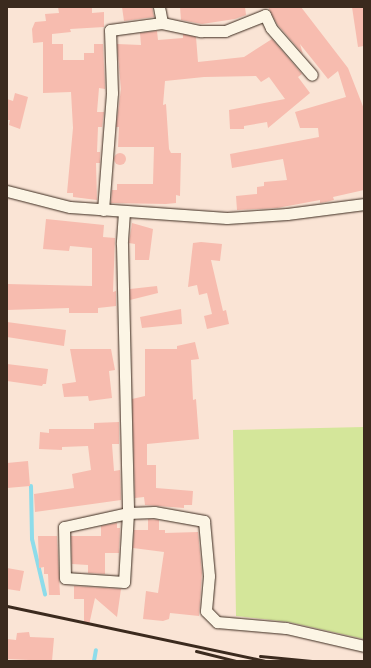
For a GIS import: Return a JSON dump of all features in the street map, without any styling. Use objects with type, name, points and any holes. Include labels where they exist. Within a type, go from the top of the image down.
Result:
[{"type":"street","points":[[159,7],[162,23]]},
{"type":"street","points":[[103,210],[112,93],[110,30],[162,23],[201,30],[225,31],[265,15],[271,28],[312,75]]},
{"type":"street","points":[[7,191],[70,207],[124,212],[227,218],[287,214],[364,204]]},
{"type":"street","points":[[124,212],[122,260],[128,513],[124,582],[65,578],[64,527],[128,513],[154,512],[204,521],[209,576],[206,612],[217,622],[286,628],[364,646]]},
{"type":"green space","points":[[364,427],[364,639],[289,622],[236,616],[233,430]]},
{"type":"building","points":[[58,7],[92,7],[92,13],[104,12],[104,27],[70,29],[71,32],[52,34],[52,44],[63,44],[63,60],[84,60],[84,53],[94,53],[94,44],[103,44],[105,89],[99,88],[97,112],[104,112],[102,127],[98,127],[97,152],[100,152],[100,163],[96,163],[97,200],[73,197],[73,193],[67,193],[73,128],[71,92],[43,93],[43,42],[33,43],[32,29],[35,22],[46,21],[45,14],[59,13]]},
{"type":"building","points":[[122,7],[152,7],[154,17],[124,21]]},
{"type":"building","points":[[180,7],[245,7],[246,15],[235,19],[202,24],[181,20]]},
{"type":"building","points":[[268,7],[301,7],[348,68],[364,109],[364,190],[333,197],[334,200],[320,203],[320,200],[277,208],[237,210],[236,196],[257,194],[257,187],[264,186],[264,182],[287,180],[283,159],[232,168],[230,154],[319,137],[318,128],[300,128],[295,112],[346,97],[338,71],[328,79],[300,44],[303,54],[277,24]]},
{"type":"building","points":[[352,7],[364,7],[364,46],[358,47]]},
{"type":"building","points":[[157,31],[158,40],[183,38],[183,34],[196,37],[198,62],[244,57],[272,39],[302,74],[298,77],[310,93],[268,128],[267,122],[244,126],[244,129],[230,129],[229,110],[285,99],[269,77],[261,82],[256,76],[204,77],[165,81],[163,105],[166,104],[169,149],[171,153],[181,153],[180,196],[176,195],[176,203],[111,203],[112,190],[117,190],[117,184],[153,184],[154,147],[118,147],[119,127],[116,127],[121,89],[117,44],[141,45],[140,33]]},
{"type":"building","points":[[15,93],[28,97],[20,129],[9,125],[10,120],[7,120],[7,99],[13,101]]},
{"type":"building","points":[[118,153],[122,153],[126,159],[122,165],[118,165],[114,161],[114,157]]},
{"type":"building","points":[[46,219],[104,225],[103,237],[115,238],[113,292],[116,291],[116,306],[98,308],[98,313],[69,313],[69,308],[7,310],[7,284],[92,286],[92,248],[70,246],[69,251],[43,249]]},
{"type":"building","points":[[132,223],[153,229],[149,260],[135,260],[135,244],[129,243]]},
{"type":"building","points":[[201,242],[222,244],[220,261],[211,260],[223,311],[226,310],[229,324],[207,329],[204,316],[212,314],[207,293],[199,295],[197,285],[188,287],[193,243]]},
{"type":"building","points":[[157,286],[158,293],[130,300],[130,289]]},
{"type":"building","points":[[181,309],[182,324],[142,328],[140,317]]},
{"type":"building","points":[[7,322],[66,330],[64,346],[7,337]]},
{"type":"building","points":[[195,342],[199,359],[191,360],[193,400],[196,399],[199,439],[147,444],[147,465],[156,465],[156,488],[193,491],[192,505],[184,505],[184,508],[145,505],[144,497],[135,498],[132,399],[145,396],[145,349],[177,349],[177,346]]},
{"type":"building","points":[[70,349],[111,349],[115,370],[109,371],[112,398],[89,401],[88,396],[64,397],[62,384],[76,382]]},
{"type":"building","points":[[7,364],[48,369],[46,384],[43,384],[42,386],[7,381]]},
{"type":"building","points":[[119,422],[119,444],[112,444],[114,471],[120,470],[121,500],[35,512],[34,494],[74,488],[72,474],[91,470],[88,446],[62,447],[62,450],[39,449],[40,432],[49,433],[49,429],[94,429],[94,423]]},
{"type":"building","points":[[28,461],[30,486],[7,488],[7,463]]},
{"type":"building","points":[[148,519],[159,520],[159,530],[165,530],[165,533],[198,532],[202,573],[199,616],[170,613],[169,619],[163,621],[143,619],[146,591],[158,593],[164,552],[133,548],[134,530],[148,530]]},
{"type":"building","points":[[117,523],[117,528],[120,528],[119,553],[105,553],[105,574],[88,573],[88,565],[72,564],[71,536],[101,536],[101,526]]},
{"type":"building","points":[[38,536],[57,536],[60,595],[49,595],[48,574],[44,574],[44,567],[39,568]]},
{"type":"building","points":[[7,568],[24,571],[20,591],[7,589]]},
{"type":"building","points":[[74,586],[121,589],[117,617],[95,598],[89,625],[84,624],[84,599],[74,599]]},
{"type":"building","points":[[29,632],[30,637],[54,638],[52,661],[7,659],[7,639],[16,640],[17,633]]},
{"type":"waterway","points":[[31,486],[32,539],[45,594]]},
{"type":"waterway","points":[[94,661],[96,650]]},
{"type":"railway","points":[[7,606],[266,661]]},
{"type":"railway","points":[[196,651],[236,661]]},
{"type":"railway","points":[[260,656],[312,661]]}]
